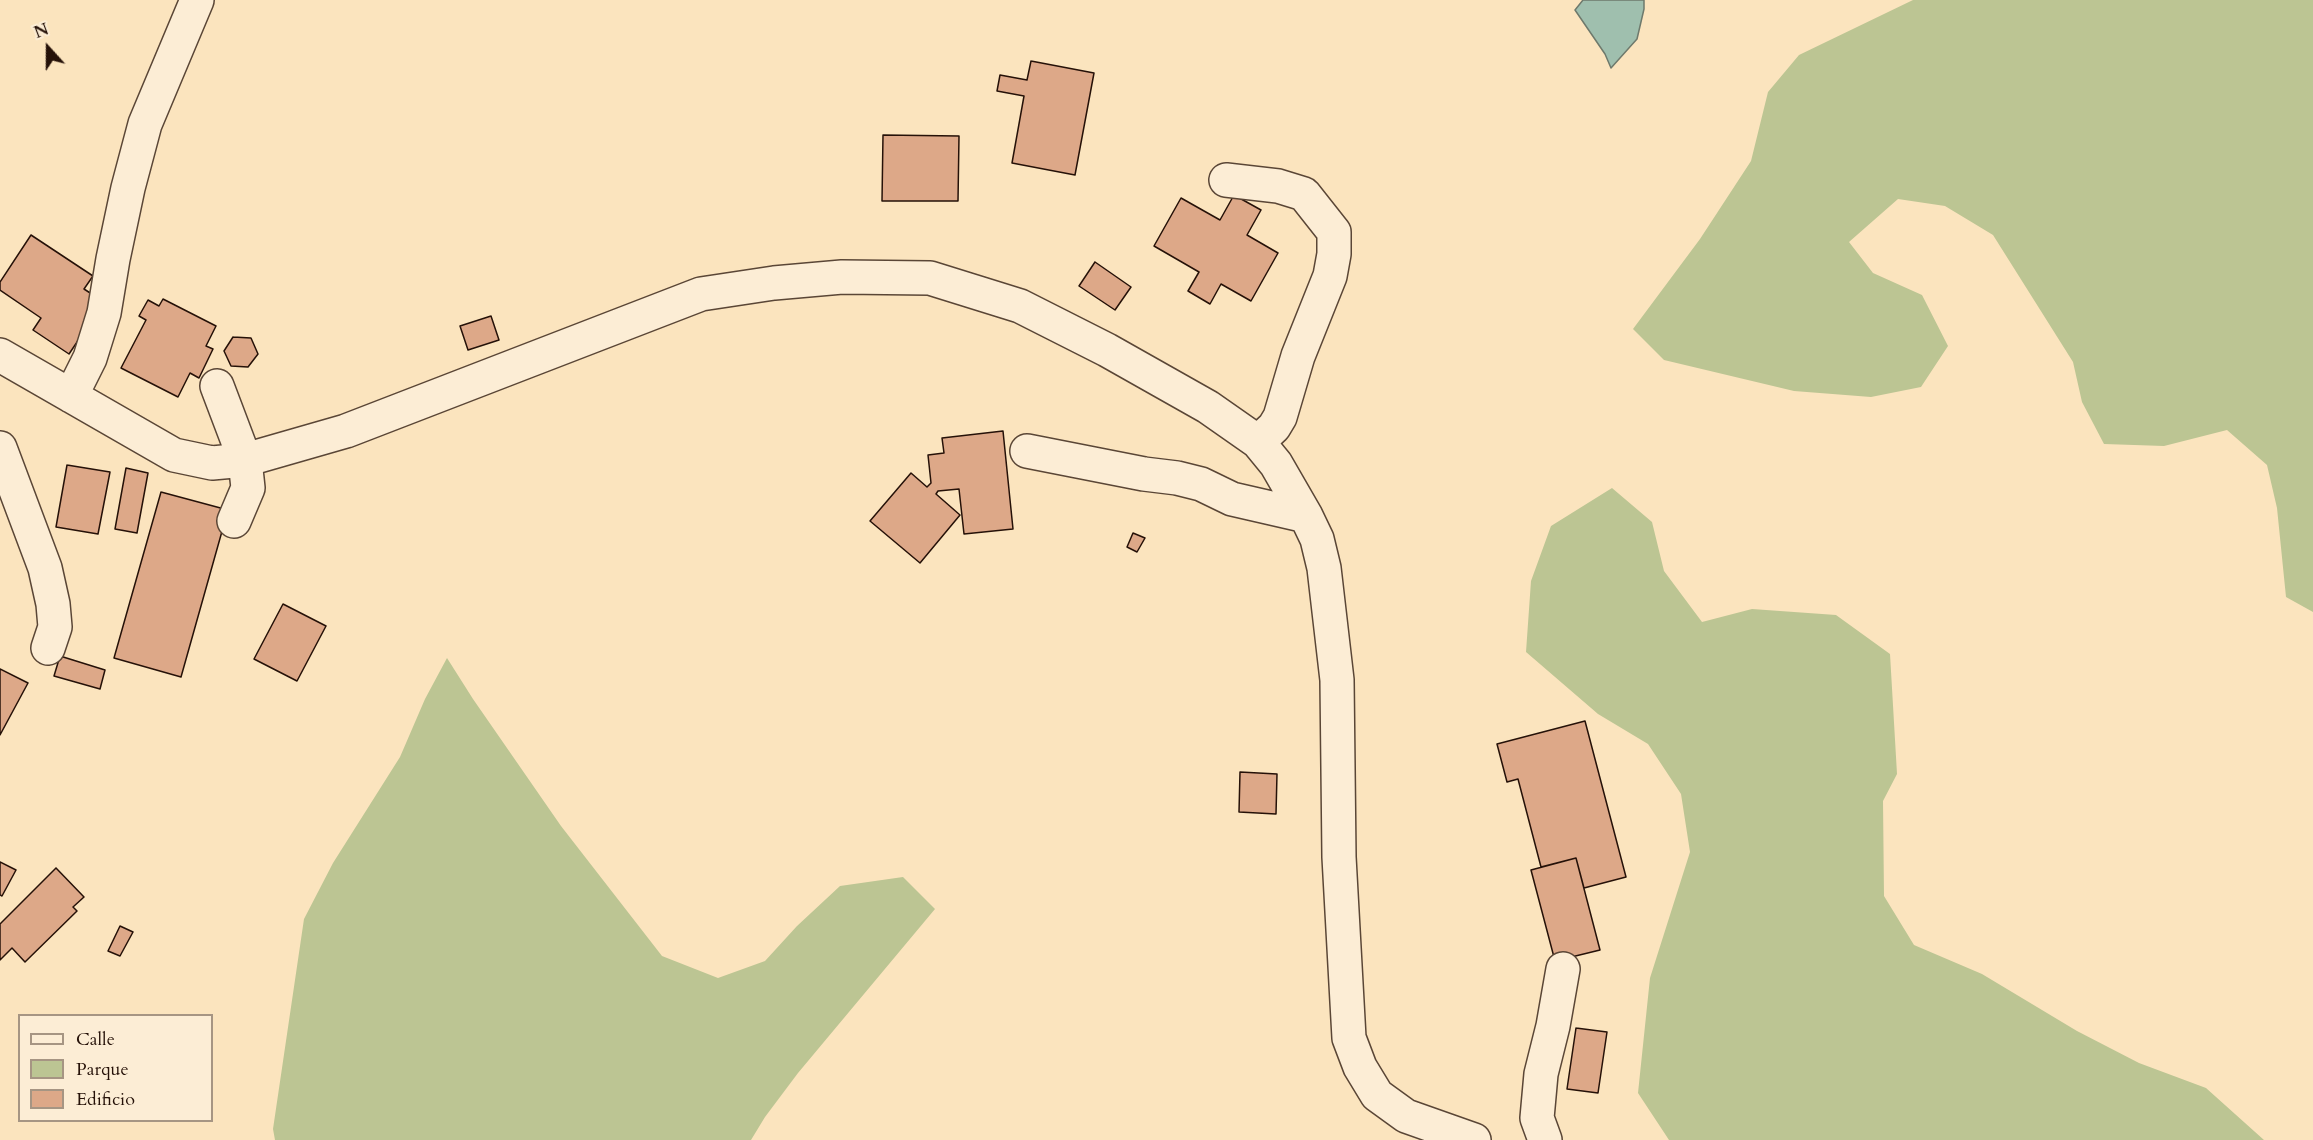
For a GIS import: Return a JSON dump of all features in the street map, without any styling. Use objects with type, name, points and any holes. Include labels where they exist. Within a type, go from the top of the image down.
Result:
[{"type":"street","points":[[70,396],[90,358],[104,313],[112,259],[145,124],[197,0]]},
{"type":"street","points":[[1226,180],[1278,186],[1304,194],[1334,232],[1334,254],[1330,276],[1298,356],[1280,417],[1274,427],[1258,442]]},
{"type":"street","points":[[2,362],[70,396],[174,455],[212,463],[245,460],[346,431],[701,294],[774,284],[842,277],[930,278],[1020,306],[1107,350],[1208,407],[1258,442],[1276,464],[1317,539],[1324,568],[1337,680],[1339,857],[1349,1038],[1360,1067],[1377,1095],[1406,1116],[1474,1140]]},
{"type":"street","points":[[217,386],[245,460],[248,488],[234,521]]},
{"type":"street","points":[[0,448],[45,568],[53,604],[55,627],[48,648]]},
{"type":"street","points":[[1027,451],[1144,474],[1177,478],[1202,484],[1232,499],[1306,516]]},
{"type":"street","points":[[1545,1140],[1537,1118],[1541,1074],[1553,1026],[1563,969]]},
{"type":"green space","points":[[1913,0],[2313,0],[2313,612],[2286,597],[2277,508],[2267,465],[2227,430],[2164,446],[2104,444],[2082,402],[2073,362],[1993,235],[1945,206],[1898,199],[1849,242],[1873,273],[1922,295],[1948,346],[1921,387],[1871,397],[1794,391],[1664,360],[1633,329],[1700,239],[1751,161],[1768,92],[1799,55]]},
{"type":"green space","points":[[1612,488],[1652,522],[1664,571],[1702,622],[1752,609],[1836,615],[1890,654],[1897,774],[1883,801],[1884,896],[1914,945],[1982,974],[2077,1031],[2139,1063],[2206,1088],[2264,1140],[1669,1140],[1638,1093],[1650,978],[1690,852],[1681,794],[1648,744],[1598,714],[1526,652],[1531,581],[1551,526]]},
{"type":"green space","points":[[447,658],[561,826],[662,956],[718,978],[765,961],[797,926],[840,886],[903,877],[935,909],[798,1073],[751,1140],[275,1140],[273,1129],[304,919],[333,863],[400,757],[425,699]]},
{"type":"shaded area","points":[[1583,0],[1644,0],[1637,39],[1611,68],[1605,54],[1575,10]]},
{"type":"building","points":[[1031,61],[1094,73],[1075,175],[1012,163],[1024,96],[997,91],[1000,75],[1027,80]]},
{"type":"building","points":[[883,135],[959,136],[958,201],[882,201]]},
{"type":"building","points":[[1234,195],[1261,210],[1247,235],[1278,253],[1251,301],[1221,284],[1210,304],[1188,291],[1199,272],[1154,246],[1181,198],[1220,220]]},
{"type":"building","points":[[31,235],[93,276],[84,289],[104,302],[69,354],[33,330],[41,318],[0,290],[0,282]]},
{"type":"building","points":[[1095,262],[1131,287],[1115,310],[1079,286]]},
{"type":"building","points":[[163,299],[216,326],[206,346],[213,349],[199,378],[190,373],[178,397],[121,368],[146,320],[139,316],[148,300],[159,306]]},
{"type":"building","points":[[491,316],[499,340],[468,350],[460,326]]},
{"type":"building","points":[[233,337],[251,338],[258,354],[248,367],[231,366],[224,351]]},
{"type":"building","points":[[1003,431],[1013,529],[964,534],[959,489],[938,491],[936,494],[960,515],[920,563],[870,521],[911,473],[927,487],[931,483],[928,455],[944,453],[942,438]]},
{"type":"building","points":[[67,465],[110,472],[98,534],[56,527]]},
{"type":"building","points":[[126,468],[148,473],[137,533],[115,529]]},
{"type":"building","points":[[161,492],[228,510],[181,677],[114,658]]},
{"type":"building","points":[[1133,533],[1145,538],[1137,552],[1127,547]]},
{"type":"building","points":[[283,604],[326,626],[297,681],[254,659]]},
{"type":"building","points":[[60,656],[105,670],[100,689],[54,676]]},
{"type":"building","points":[[0,669],[28,683],[0,735]]},
{"type":"building","points":[[1585,721],[1626,877],[1584,888],[1576,858],[1541,867],[1518,779],[1507,782],[1497,744]]},
{"type":"building","points":[[1240,772],[1277,774],[1276,814],[1239,812]]},
{"type":"building","points":[[1576,858],[1600,950],[1555,961],[1531,870]]},
{"type":"building","points":[[0,862],[16,870],[2,896],[0,895]]},
{"type":"building","points":[[56,868],[84,897],[73,907],[77,911],[25,962],[12,948],[0,960],[0,924]]},
{"type":"building","points":[[120,926],[133,932],[120,956],[108,951]]},
{"type":"building","points":[[1576,1028],[1607,1032],[1598,1093],[1567,1089]]}]
